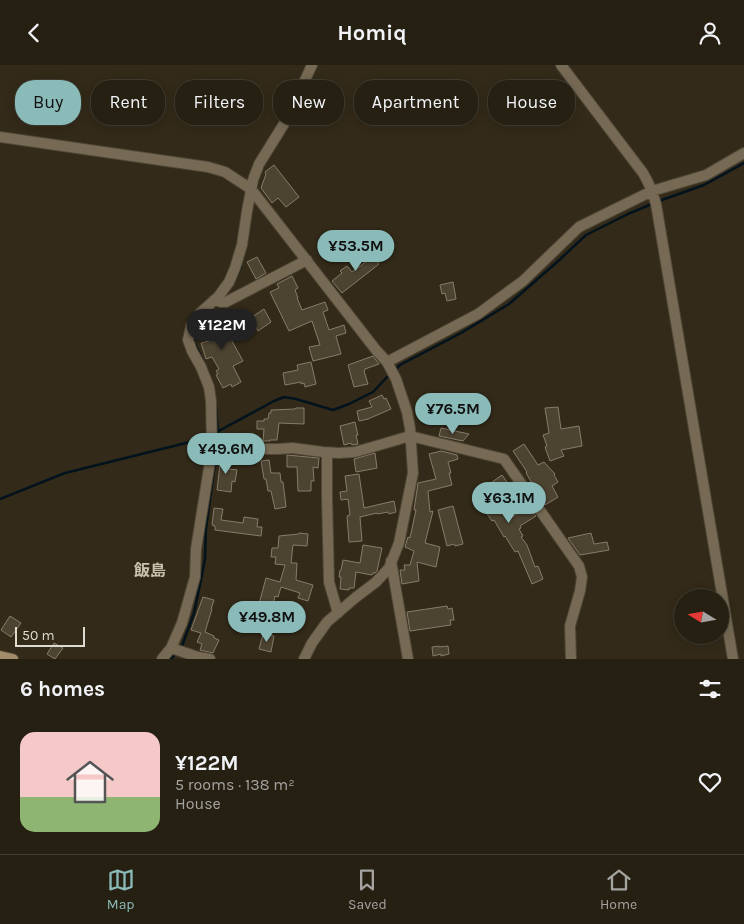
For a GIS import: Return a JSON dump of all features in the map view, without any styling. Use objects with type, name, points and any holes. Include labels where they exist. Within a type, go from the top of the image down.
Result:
[{"type":"main road","points":[[0,656],[13,659]]},
{"type":"street","points":[[162,659],[171,648],[182,623],[195,577],[196,549],[212,449],[209,387],[188,340],[191,326],[200,313],[218,297],[235,269],[242,245],[253,180],[259,164],[287,119],[312,65]]},
{"type":"street","points":[[561,65],[644,173],[656,204],[733,659]]},
{"type":"street","points":[[0,137],[208,167],[225,172],[251,189],[387,362],[396,379],[407,411],[414,473],[399,543],[389,568],[376,582],[327,623],[312,643],[304,659]]},
{"type":"street","points":[[387,362],[478,315],[523,281],[579,227],[652,191],[706,175],[744,153]]},
{"type":"street","points":[[214,300],[226,302],[307,260]]},
{"type":"street","points":[[212,449],[292,448],[339,453],[376,447],[410,436],[504,459],[579,566],[582,577],[570,626],[571,659]]},
{"type":"street","points":[[327,453],[329,582],[338,613]]},
{"type":"street","points":[[392,561],[408,659]]},
{"type":"street","points":[[171,648],[210,659]]},
{"type":"building","points":[[274,165],[299,197],[286,207],[278,198],[272,203],[261,188],[265,172]]},
{"type":"building","points":[[365,245],[379,264],[342,293],[332,281],[347,266],[352,272],[367,261],[359,250]]},
{"type":"building","points":[[257,257],[266,273],[256,279],[247,262]]},
{"type":"building","points":[[292,276],[298,288],[295,290],[302,310],[325,302],[328,310],[323,312],[329,330],[344,325],[346,333],[336,336],[341,354],[313,361],[309,347],[320,345],[312,321],[289,331],[270,292],[279,288],[277,284]]},
{"type":"building","points":[[453,282],[456,299],[447,301],[445,293],[442,294],[440,285]]},
{"type":"building","points":[[264,309],[271,322],[258,331],[249,319]]},
{"type":"building","points":[[221,311],[231,333],[228,334],[243,361],[233,366],[241,382],[232,387],[231,384],[223,388],[216,375],[218,374],[216,371],[219,369],[212,357],[206,359],[201,343],[209,341],[204,330],[215,325],[211,316]]},
{"type":"building","points":[[373,356],[379,364],[365,369],[368,384],[354,387],[348,365]]},
{"type":"building","points":[[311,362],[316,384],[305,387],[304,383],[301,384],[301,382],[285,385],[283,373],[298,370],[297,365]]},
{"type":"building","points":[[382,395],[384,399],[386,398],[391,409],[359,421],[357,411],[372,407],[369,401]]},
{"type":"building","points":[[558,407],[561,429],[579,426],[582,446],[561,450],[564,456],[550,461],[543,435],[549,433],[545,408]]},
{"type":"building","points":[[304,408],[304,424],[279,423],[277,440],[263,441],[264,429],[257,429],[257,421],[268,419],[271,410]]},
{"type":"building","points":[[355,422],[358,444],[344,445],[340,426]]},
{"type":"building","points":[[441,428],[469,434],[463,441],[439,436]]},
{"type":"building","points":[[524,444],[538,465],[544,462],[555,474],[558,482],[552,486],[558,497],[545,505],[513,451]]},
{"type":"building","points":[[441,451],[457,455],[458,459],[448,462],[452,485],[428,491],[430,512],[433,511],[425,543],[440,547],[436,567],[417,562],[419,581],[402,584],[400,570],[405,570],[404,565],[410,565],[414,551],[405,547],[408,537],[410,538],[416,510],[414,510],[418,483],[436,479],[429,454]]},
{"type":"building","points":[[375,453],[377,468],[356,472],[354,459]]},
{"type":"building","points":[[287,455],[319,458],[318,468],[313,467],[314,481],[311,481],[311,491],[298,491],[297,467],[287,467]]},
{"type":"building","points":[[221,456],[231,456],[229,469],[237,470],[235,482],[232,481],[231,492],[217,490]]},
{"type":"building","points":[[269,460],[271,473],[280,473],[286,507],[275,509],[271,491],[268,491],[261,461]]},
{"type":"building","points":[[359,474],[364,508],[394,501],[396,512],[389,514],[388,512],[377,513],[360,517],[362,541],[349,542],[347,516],[350,515],[348,499],[341,500],[340,492],[347,491],[345,476]]},
{"type":"building","points":[[502,475],[509,485],[503,489],[504,491],[493,498],[507,520],[529,507],[536,516],[520,526],[521,528],[519,529],[535,567],[538,566],[543,579],[532,584],[518,551],[515,552],[494,520],[492,521],[475,496],[479,494],[476,491]]},
{"type":"building","points":[[453,506],[463,544],[447,546],[438,510]]},
{"type":"building","points":[[214,508],[223,509],[221,520],[243,523],[244,517],[258,519],[257,527],[262,527],[261,536],[215,530],[215,526],[212,525]]},
{"type":"building","points":[[299,533],[308,534],[307,546],[293,545],[291,563],[297,563],[296,580],[313,585],[308,601],[298,598],[300,593],[281,587],[278,597],[275,596],[271,614],[260,611],[262,605],[259,604],[266,578],[280,582],[285,565],[275,564],[276,557],[271,557],[272,548],[278,548],[279,536]]},
{"type":"building","points":[[591,533],[594,544],[607,542],[609,550],[580,555],[568,538]]},
{"type":"building","points":[[363,545],[382,548],[377,571],[372,575],[356,572],[354,588],[349,588],[349,590],[340,589],[341,577],[339,577],[343,560],[360,563]]},
{"type":"building","points":[[203,597],[214,600],[205,632],[219,640],[213,653],[200,650],[202,644],[197,642],[201,633],[191,630]]},
{"type":"building","points":[[447,606],[448,609],[452,608],[454,620],[450,620],[451,625],[410,631],[407,612]]},
{"type":"building","points":[[10,616],[21,623],[11,637],[1,630]]},
{"type":"building","points":[[263,634],[274,636],[271,652],[259,649]]},
{"type":"building","points":[[54,643],[63,648],[55,659],[47,654]]},
{"type":"building","points":[[448,646],[449,654],[433,656],[432,647]]},
{"type":"waterway","points":[[659,201],[704,185],[744,163]]},
{"type":"waterway","points":[[394,371],[400,365],[461,333],[509,304],[586,235],[654,203]]},
{"type":"waterway","points":[[236,278],[241,267]]},
{"type":"waterway","points":[[194,333],[194,342],[203,361]]},
{"type":"waterway","points":[[215,433],[284,397],[333,410],[373,392],[390,374]]},
{"type":"waterway","points":[[216,406],[217,446]]},
{"type":"waterway","points":[[0,499],[65,473],[208,437]]},
{"type":"waterway","points":[[180,648],[194,613],[205,559],[206,528],[216,456]]},
{"type":"waterway","points":[[171,659],[176,653]]},
{"type":"district","name":"飯島","points":[[150,570]]}]
